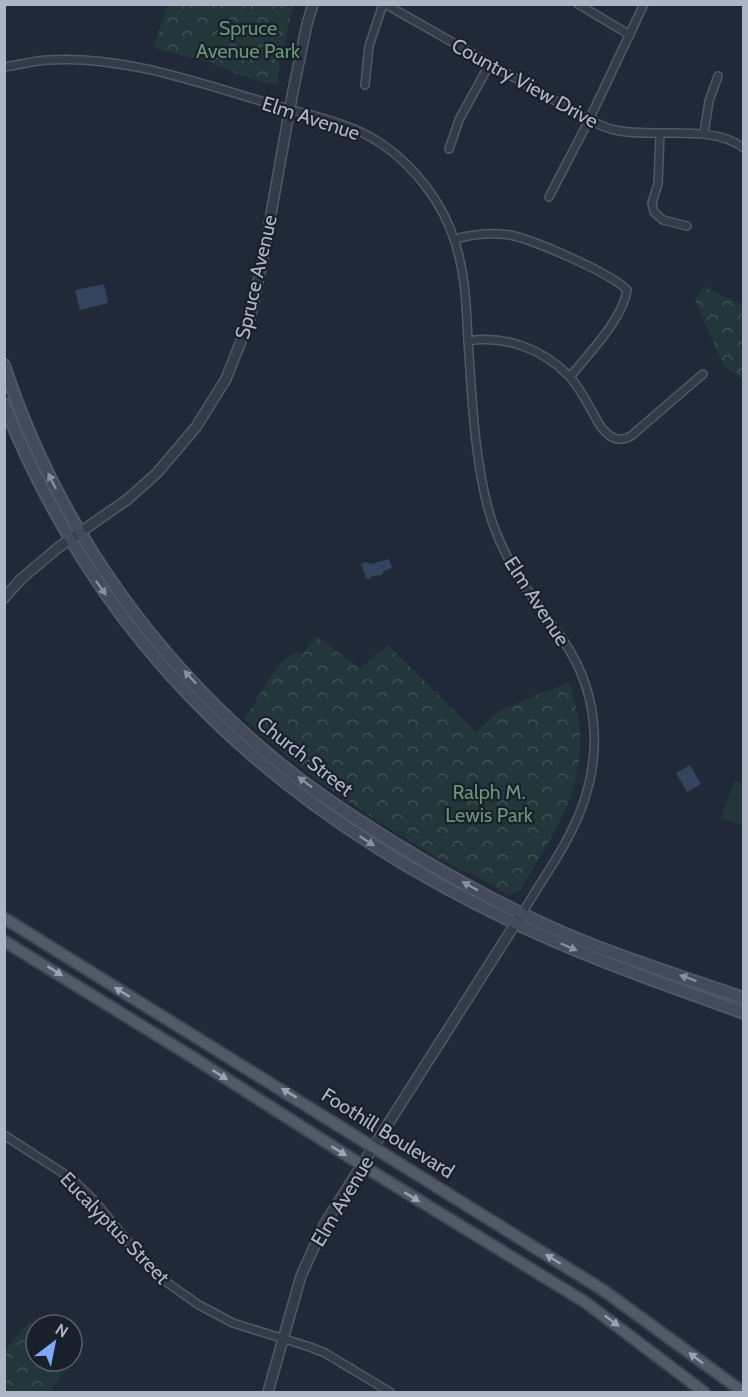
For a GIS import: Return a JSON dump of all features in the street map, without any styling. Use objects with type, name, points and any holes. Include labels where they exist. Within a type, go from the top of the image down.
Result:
[{"type":"main road","name":"Church Street","points":[[4,364],[33,439],[56,489],[80,532],[120,594],[159,644],[231,719],[303,781],[353,816],[519,918],[608,963],[744,1013]]},
{"type":"main road","name":"Church Street","points":[[4,404],[34,471],[70,538],[121,616],[148,651],[222,728],[290,788],[388,854],[450,890],[519,918],[744,998]]},
{"type":"main road","points":[[222,728],[231,719]]},
{"type":"main road","name":"Foothill Boulevard","points":[[4,918],[619,1300],[743,1392]]},
{"type":"main road","name":"Foothill Boulevard","points":[[4,941],[189,1055],[362,1166],[538,1271],[598,1310],[704,1392]]},
{"type":"street","name":"Spruce Avenue","points":[[4,598],[21,579],[70,538],[128,499],[157,473],[196,427],[226,379],[250,318],[307,24],[313,4]]},
{"type":"street","name":"Country View Drive","points":[[384,4],[589,120],[615,130],[660,134],[704,133],[744,148]]},
{"type":"street","points":[[365,85],[369,46],[384,4]]},
{"type":"street","points":[[578,4],[630,36]]},
{"type":"street","points":[[549,197],[589,120],[644,4]]},
{"type":"street","name":"Elm Avenue","points":[[4,68],[45,60],[116,63],[203,84],[353,129],[381,143],[408,165],[425,185],[443,213],[455,239],[466,282],[468,340],[480,479],[495,531],[509,562],[528,593],[566,644],[576,663],[591,705],[596,742],[591,781],[570,835],[325,1223],[301,1276],[268,1392]]},
{"type":"street","points":[[449,149],[459,120],[489,65]]},
{"type":"street","points":[[704,133],[709,101],[718,76]]},
{"type":"street","points":[[660,134],[658,184],[652,203],[654,212],[663,220],[687,226]]},
{"type":"street","points":[[455,239],[489,233],[510,235],[532,241],[605,274],[621,283],[627,290],[618,314],[570,377]]},
{"type":"street","points":[[468,340],[495,339],[532,349],[551,361],[570,377],[601,427],[607,435],[616,440],[623,440],[631,436],[703,374]]},
{"type":"street","name":"Eucalyptus Street","points":[[4,1135],[72,1179],[94,1200],[141,1258],[168,1284],[199,1305],[233,1323],[325,1353],[390,1392]]},
{"type":"green space","name":"Spruce Avenue Park","points":[[168,5],[294,5],[280,57],[277,85],[244,77],[212,63],[153,48]]},
{"type":"green space","points":[[704,287],[743,305],[743,380],[723,365],[695,300]]},
{"type":"green space","name":"Ralph M. Lewis Park","points":[[316,636],[360,668],[388,645],[476,732],[500,710],[569,682],[579,722],[578,770],[555,831],[520,891],[509,896],[483,880],[436,857],[386,826],[312,776],[244,718],[280,664],[294,654],[303,653]]},
{"type":"green space","points":[[735,780],[743,784],[742,826],[721,818]]},
{"type":"green space","points":[[24,1328],[24,1373],[63,1373],[51,1392],[5,1392],[5,1351]]},
{"type":"water","points":[[104,284],[108,303],[80,310],[75,290]]},
{"type":"water","points":[[389,559],[392,568],[384,571],[382,575],[366,578],[361,564]]},
{"type":"water","points":[[690,765],[701,784],[687,792],[676,773]]}]
